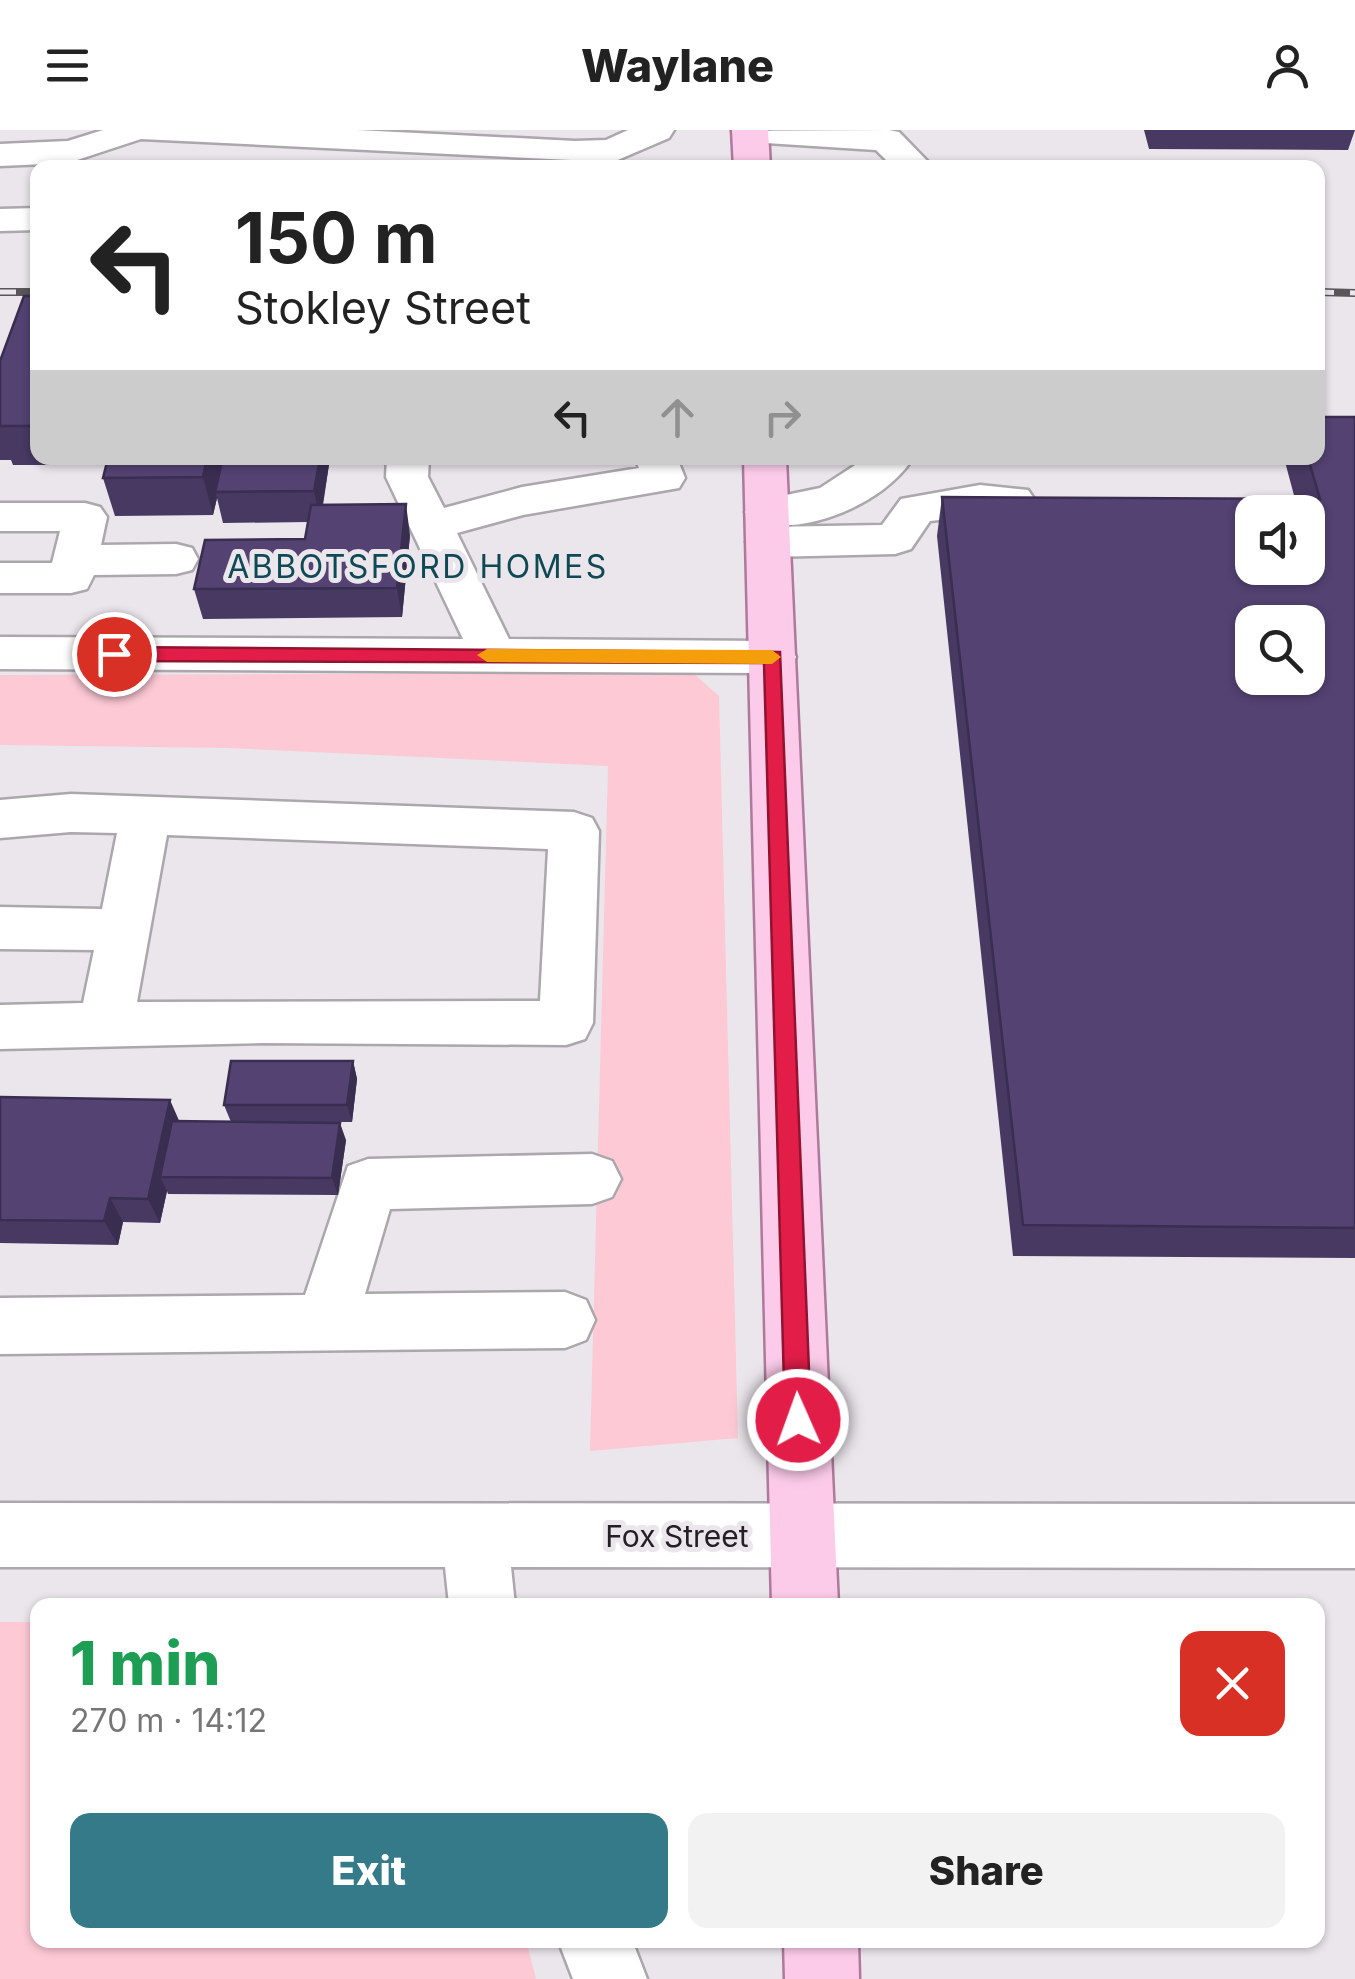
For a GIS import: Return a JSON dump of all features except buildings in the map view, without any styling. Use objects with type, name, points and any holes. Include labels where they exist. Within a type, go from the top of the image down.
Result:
[{"type":"main road","points":[[750,130],[752,160]]},
{"type":"main road","points":[[765,465],[806,1598]]},
{"type":"main road","points":[[820,1948],[822,1979]]},
{"type":"street","points":[[0,155],[66,155],[94,148],[132,130]]},
{"type":"street","points":[[148,130],[576,160],[613,151],[656,130]]},
{"type":"street","points":[[750,130],[822,151],[886,140],[907,160]]},
{"type":"street","points":[[0,179],[30,180]]},
{"type":"street","points":[[0,220],[30,220]]},
{"type":"street","points":[[408,465],[407,477],[494,656]]},
{"type":"street","points":[[520,474],[572,465]]},
{"type":"street","points":[[431,526],[522,500],[664,478],[659,465]]},
{"type":"street","points":[[768,527],[827,504],[856,488],[884,465]]},
{"type":"street","points":[[768,527],[895,539],[916,508],[980,500],[1052,502]]},
{"type":"street","points":[[0,517],[85,517],[71,578],[0,578]]},
{"type":"street","points":[[76,560],[176,559]]},
{"type":"street","points":[[0,653],[773,657]]},
{"type":"street","points":[[0,819],[72,813],[574,831],[566,1023],[262,1021],[0,1027]]},
{"type":"street","points":[[106,1025],[146,816]]},
{"type":"street","points":[[0,928],[124,930]]},
{"type":"street","points":[[327,1323],[368,1184],[592,1179]]},
{"type":"street","points":[[0,1326],[565,1320]]},
{"type":"street","name":"Fox Street","points":[[0,1536],[1355,1536]]},
{"type":"street","points":[[475,1536],[481,1598]]},
{"type":"street","points":[[599,1948],[610,1979]]},
{"type":"shaded area","points":[[693,673],[719,696],[738,1438],[590,1451],[608,766],[228,748],[0,745],[0,675]]},
{"type":"shaded area","points":[[0,1622],[30,1622],[30,1948],[528,1948],[536,1979],[0,1979]]},
{"type":"railway","points":[[0,292],[30,292]]},
{"type":"railway","points":[[1325,292],[1355,293]]},
{"type":"slow traffic","points":[[487,655],[772,657]]},
{"type":"district","name":"ABBOTSFORD HOMES","points":[[418,566]]},
{"type":"route","points":[[114,654],[773,657],[798,1420]]}]
